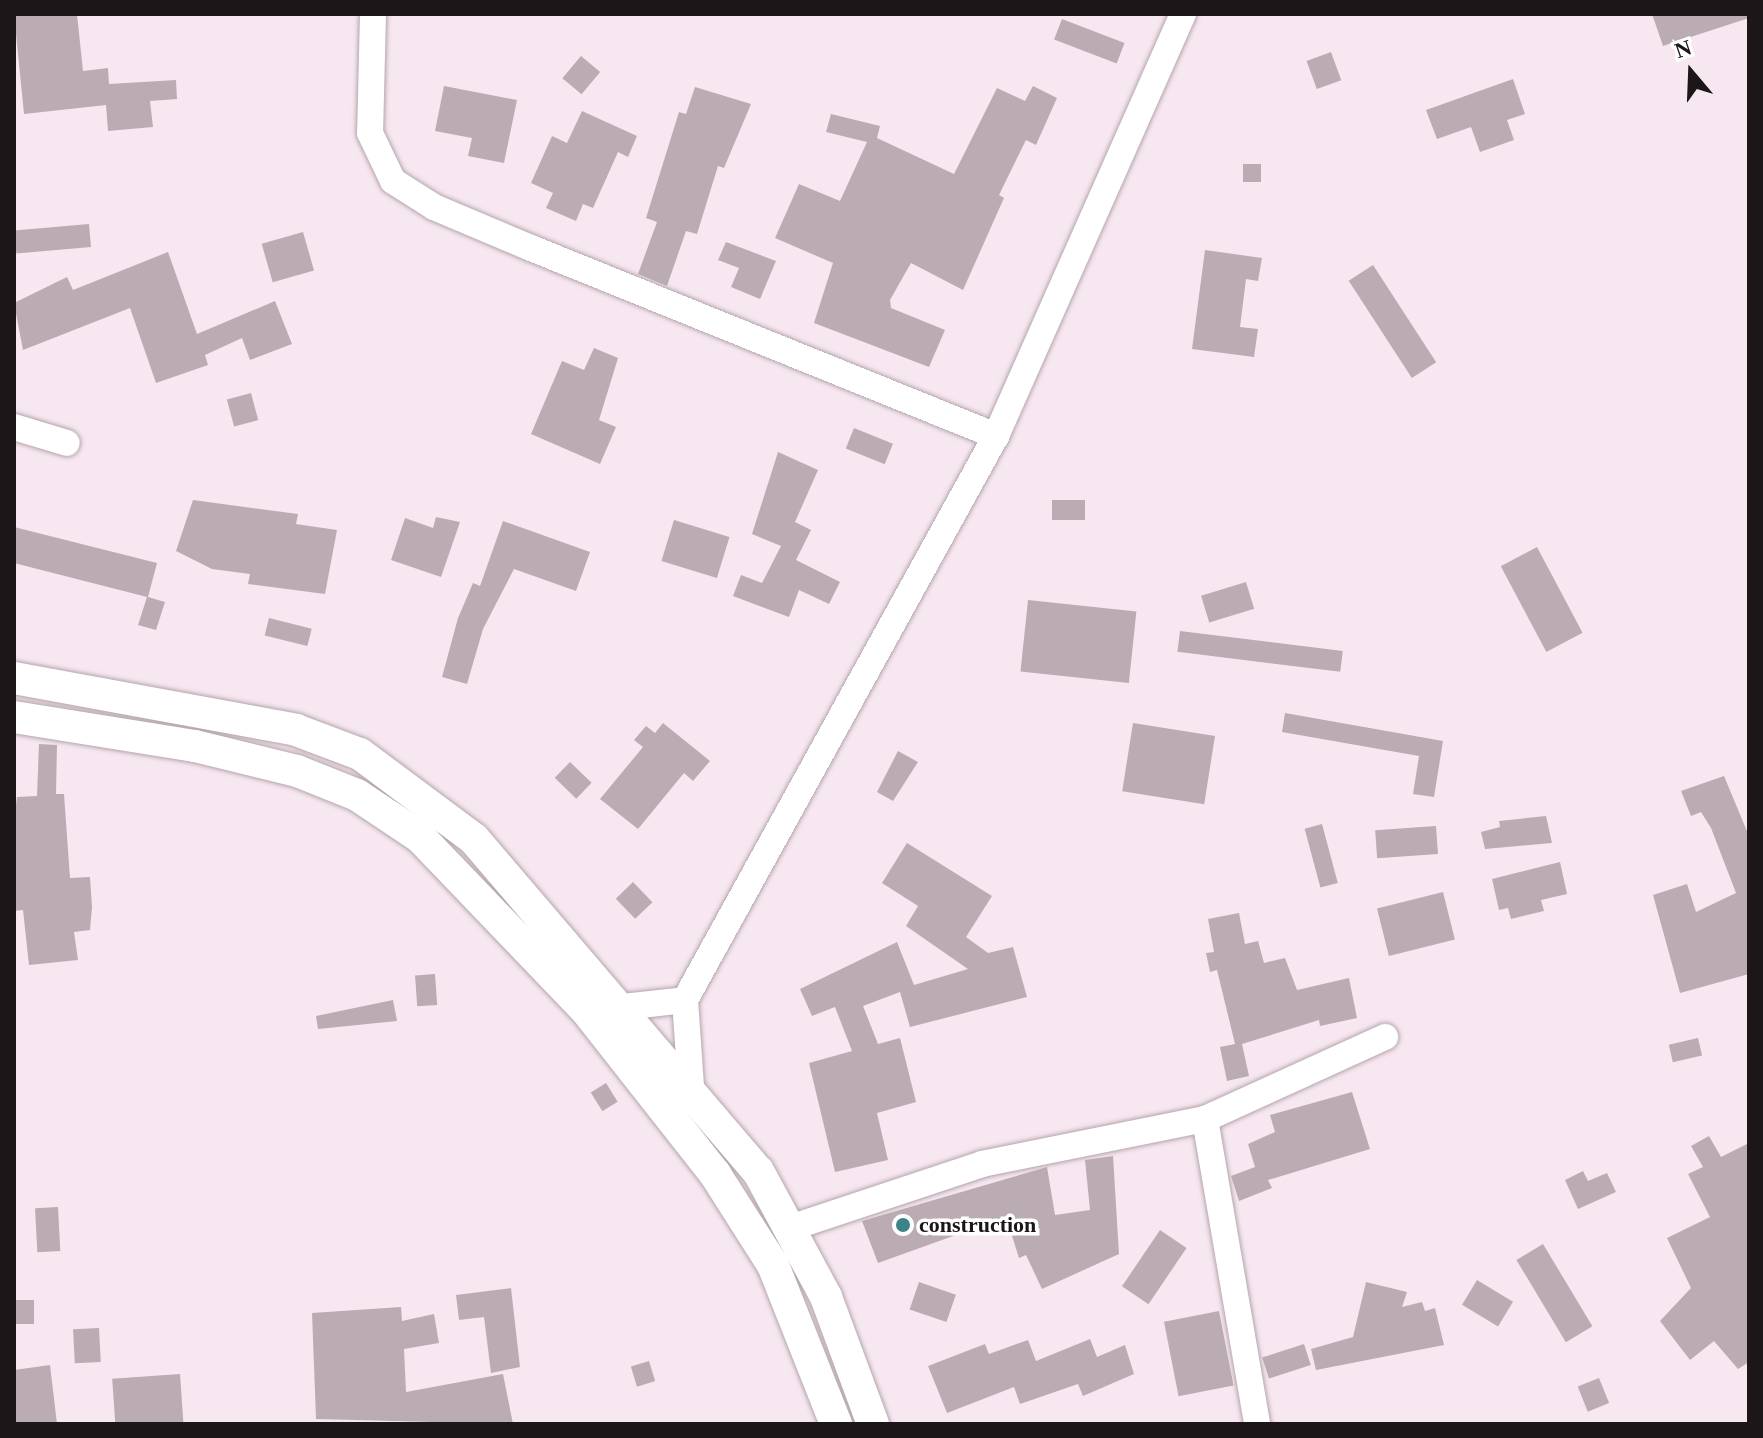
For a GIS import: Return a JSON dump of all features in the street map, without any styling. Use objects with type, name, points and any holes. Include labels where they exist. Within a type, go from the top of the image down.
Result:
[{"type":"street","points":[[373,14],[370,133],[393,181],[461,219],[996,436]]},
{"type":"street","points":[[691,1086],[685,1000],[996,436],[1183,14]]},
{"type":"street","points":[[14,427],[67,443]]},
{"type":"street","points":[[14,678],[248,720],[360,754],[415,788],[474,839],[691,1086],[793,1227],[873,1424]]},
{"type":"street","points":[[14,717],[240,757],[357,795],[420,837],[586,1010],[752,1228],[796,1317],[836,1424]]},
{"type":"street","points":[[240,757],[248,720]]},
{"type":"street","points":[[623,1007],[685,1000]]},
{"type":"street","points":[[793,1227],[982,1164],[1205,1119],[1385,1037]]},
{"type":"street","points":[[1205,1119],[1257,1424]]},
{"type":"building","points":[[14,14],[77,14],[83,71],[108,68],[109,84],[176,80],[177,99],[150,101],[153,127],[108,131],[106,105],[24,114]]},
{"type":"building","points":[[1652,14],[1748,14],[1749,18],[1663,46]]},
{"type":"building","points":[[1062,19],[1125,43],[1117,64],[1054,40]]},
{"type":"building","points":[[1331,52],[1341,80],[1317,89],[1307,61]]},
{"type":"building","points":[[581,56],[600,72],[582,94],[562,78]]},
{"type":"building","points":[[1513,79],[1525,114],[1507,120],[1514,140],[1480,152],[1471,127],[1437,139],[1426,110]]},
{"type":"building","points":[[444,86],[517,100],[504,163],[468,156],[472,138],[435,131]]},
{"type":"building","points":[[1033,86],[1057,98],[1036,145],[1026,140],[999,195],[1004,198],[963,290],[911,263],[890,300],[891,308],[945,330],[929,367],[814,323],[833,263],[775,238],[799,184],[840,201],[867,142],[826,132],[831,114],[880,126],[877,138],[954,174],[997,88],[1025,101]]},
{"type":"building","points":[[695,87],[751,104],[724,168],[718,166],[697,234],[686,231],[667,286],[638,274],[657,222],[646,218],[679,112],[686,114]]},
{"type":"building","points":[[582,111],[637,136],[628,157],[618,152],[593,208],[583,204],[576,221],[546,208],[553,193],[531,183],[552,136],[567,143]]},
{"type":"building","points":[[1243,164],[1261,164],[1261,182],[1243,182]]},
{"type":"building","points":[[89,224],[91,247],[16,253],[14,231]]},
{"type":"building","points":[[303,232],[314,270],[273,282],[262,244]]},
{"type":"building","points":[[726,242],[776,261],[760,299],[731,287],[739,268],[718,260]]},
{"type":"building","points":[[1205,250],[1262,258],[1258,281],[1246,279],[1240,327],[1258,329],[1254,357],[1192,349]]},
{"type":"building","points":[[168,252],[197,334],[275,301],[292,344],[250,360],[242,338],[205,355],[208,365],[156,383],[130,308],[23,350],[14,303],[67,277],[73,290]]},
{"type":"building","points":[[1373,265],[1436,362],[1412,378],[1349,281]]},
{"type":"building","points":[[594,348],[618,358],[599,420],[616,427],[600,464],[531,434],[562,361],[584,370]]},
{"type":"building","points":[[251,393],[258,420],[234,427],[227,399]]},
{"type":"building","points":[[854,428],[893,444],[885,464],[846,448]]},
{"type":"building","points":[[778,452],[818,470],[795,522],[811,530],[796,560],[840,582],[829,604],[799,590],[789,617],[733,596],[741,575],[762,583],[781,546],[752,534]]},
{"type":"building","points":[[193,500],[298,514],[296,524],[337,530],[325,594],[248,584],[250,574],[212,569],[176,551]]},
{"type":"building","points":[[1052,500],[1085,500],[1085,520],[1052,520]]},
{"type":"building","points":[[436,517],[460,522],[441,577],[391,560],[405,518],[433,528]]},
{"type":"building","points":[[674,520],[729,537],[717,578],[661,561]]},
{"type":"building","points":[[503,521],[590,552],[576,591],[514,569],[483,629],[467,684],[442,677],[458,618],[473,583],[480,586]]},
{"type":"building","points":[[14,527],[157,563],[148,597],[165,602],[156,630],[138,625],[147,597],[14,563]]},
{"type":"building","points":[[1537,547],[1583,633],[1546,652],[1501,566]]},
{"type":"building","points":[[1246,582],[1254,609],[1209,623],[1201,596]]},
{"type":"building","points":[[1028,600],[1136,611],[1129,683],[1020,672]]},
{"type":"building","points":[[269,618],[312,629],[307,646],[265,635]]},
{"type":"building","points":[[1180,631],[1343,651],[1340,672],[1177,652]]},
{"type":"building","points":[[1285,713],[1443,741],[1434,797],[1413,794],[1419,756],[1282,732]]},
{"type":"building","points":[[663,723],[710,761],[693,781],[684,773],[638,829],[600,799],[643,747],[634,740],[646,726],[655,733]]},
{"type":"building","points":[[1133,723],[1215,736],[1204,804],[1122,791]]},
{"type":"building","points":[[39,744],[57,745],[56,794],[64,794],[70,878],[90,877],[92,907],[90,930],[74,932],[78,960],[29,965],[23,910],[14,911],[14,821],[17,797],[37,796]]},
{"type":"building","points":[[898,751],[918,762],[893,801],[877,792]]},
{"type":"building","points":[[570,762],[592,783],[576,799],[555,778]]},
{"type":"building","points":[[1724,776],[1749,836],[1749,974],[1680,993],[1653,895],[1687,884],[1696,912],[1736,893],[1711,828],[1701,812],[1691,816],[1681,791]]},
{"type":"building","points":[[1546,816],[1552,843],[1485,849],[1481,832],[1500,827],[1499,821]]},
{"type":"building","points":[[1322,824],[1338,883],[1320,888],[1305,829]]},
{"type":"building","points":[[1436,826],[1438,854],[1377,858],[1375,830]]},
{"type":"building","points":[[907,843],[992,896],[966,937],[988,953],[1013,947],[1027,997],[910,1027],[900,992],[863,1006],[878,1044],[900,1038],[916,1102],[877,1113],[888,1160],[835,1172],[809,1063],[852,1051],[835,1007],[812,1016],[800,989],[897,942],[914,985],[968,969],[906,926],[918,906],[882,883]]},
{"type":"building","points":[[1560,862],[1567,894],[1541,900],[1544,911],[1511,919],[1508,908],[1499,910],[1492,879]]},
{"type":"building","points":[[633,882],[652,902],[635,919],[616,899]]},
{"type":"building","points":[[1443,892],[1455,940],[1389,956],[1377,908]]},
{"type":"building","points":[[1239,913],[1245,944],[1258,941],[1264,963],[1285,958],[1297,990],[1349,978],[1357,1018],[1320,1026],[1319,1020],[1242,1044],[1249,1076],[1227,1081],[1220,1047],[1235,1044],[1217,970],[1210,972],[1206,953],[1214,952],[1208,919]]},
{"type":"building","points":[[435,974],[437,1005],[417,1006],[415,975]]},
{"type":"building","points":[[393,1000],[397,1021],[318,1029],[316,1016]]},
{"type":"building","points":[[1698,1038],[1702,1056],[1673,1062],[1669,1045]]},
{"type":"building","points":[[606,1083],[618,1102],[602,1111],[591,1093]]},
{"type":"building","points":[[1352,1092],[1370,1149],[1268,1180],[1272,1188],[1239,1201],[1231,1176],[1255,1167],[1248,1144],[1275,1132],[1270,1115]]},
{"type":"building","points":[[1709,1136],[1721,1157],[1749,1143],[1749,1362],[1738,1369],[1714,1341],[1690,1360],[1660,1321],[1691,1288],[1667,1238],[1710,1217],[1688,1174],[1703,1167],[1691,1146]]},
{"type":"building","points":[[1113,1156],[1119,1254],[1042,1289],[1026,1255],[1019,1258],[1006,1217],[878,1263],[862,1221],[1047,1167],[1055,1215],[1090,1210],[1085,1160]]},
{"type":"building","points":[[1583,1171],[1588,1181],[1607,1173],[1616,1192],[1578,1209],[1565,1180]]},
{"type":"building","points":[[58,1207],[60,1251],[37,1252],[35,1208]]},
{"type":"building","points":[[1160,1230],[1187,1248],[1149,1304],[1122,1286]]},
{"type":"building","points":[[1543,1244],[1592,1326],[1566,1342],[1516,1260]]},
{"type":"building","points":[[1477,1280],[1513,1302],[1498,1326],[1462,1305]]},
{"type":"building","points":[[919,1282],[956,1295],[946,1322],[910,1309]]},
{"type":"building","points":[[1366,1282],[1407,1292],[1402,1307],[1422,1302],[1425,1311],[1435,1308],[1444,1345],[1316,1370],[1311,1349],[1353,1337]]},
{"type":"building","points":[[511,1288],[520,1367],[491,1373],[484,1317],[459,1320],[456,1295]]},
{"type":"building","points":[[14,1300],[34,1300],[34,1324],[14,1324]]},
{"type":"building","points":[[401,1307],[402,1321],[434,1314],[439,1343],[404,1349],[406,1392],[503,1374],[513,1424],[316,1419],[312,1313]]},
{"type":"building","points":[[1219,1311],[1234,1386],[1179,1396],[1164,1322]]},
{"type":"building","points":[[99,1328],[101,1362],[75,1363],[73,1329]]},
{"type":"building","points":[[1090,1339],[1097,1357],[1125,1345],[1134,1374],[1083,1396],[1078,1384],[1020,1404],[1014,1387],[947,1413],[928,1366],[985,1344],[989,1354],[1028,1340],[1036,1361]]},
{"type":"building","points":[[1304,1344],[1311,1365],[1269,1379],[1262,1358]]},
{"type":"building","points":[[649,1361],[655,1381],[637,1387],[631,1367]]},
{"type":"building","points":[[50,1365],[57,1424],[14,1424],[14,1370]]},
{"type":"building","points":[[180,1374],[183,1423],[115,1424],[112,1379]]},
{"type":"building","points":[[1599,1378],[1609,1403],[1588,1412],[1578,1387]]},
{"type":"place","name":"construction","points":[[903,1225]]}]
